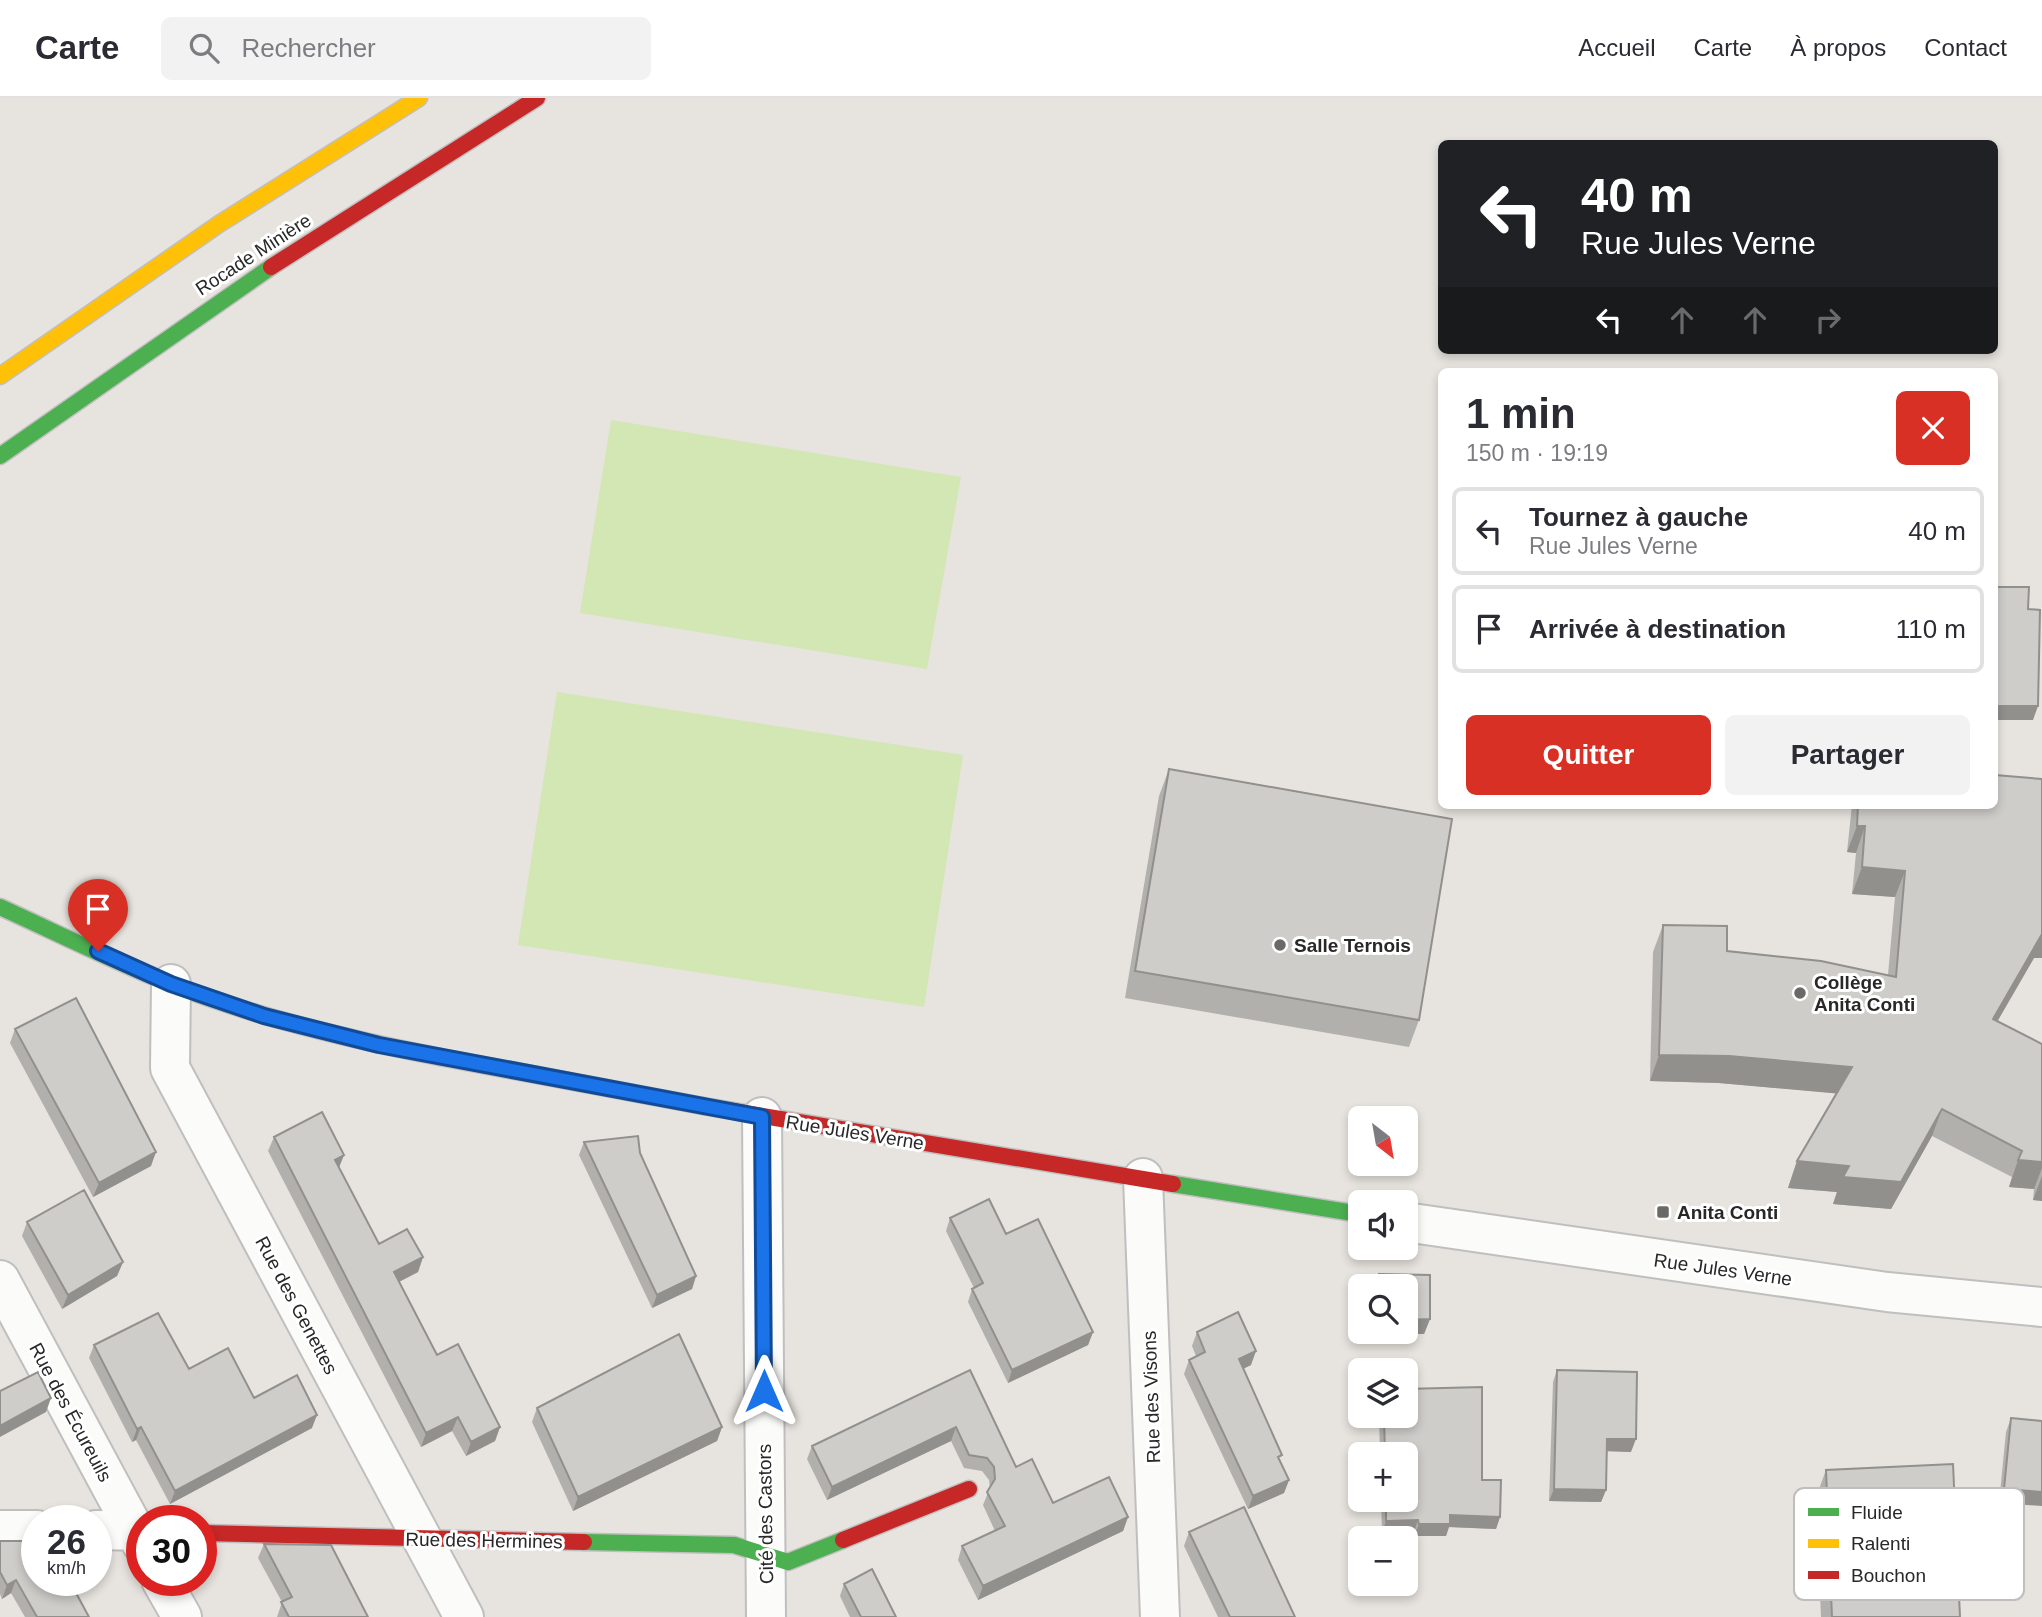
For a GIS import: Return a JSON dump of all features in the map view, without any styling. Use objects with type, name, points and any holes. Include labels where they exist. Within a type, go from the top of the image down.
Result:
[{"type":"main road","points":[[0,376],[219,224],[419,98]]},
{"type":"main road","name":"Rocade Minière","points":[[0,456],[252,279],[537,98]]},
{"type":"main road","name":"Rue Jules Verne","points":[[0,907],[171,984],[264,1016],[379,1045],[762,1117],[1348,1212]]},
{"type":"main road","name":"Rue des Hermines","points":[[217,1533],[734,1545],[788,1562],[969,1489]]},
{"type":"street","name":"Rue des Genettes","points":[[171,984],[170,1068],[464,1617]]},
{"type":"street","name":"Cité des Castors","points":[[762,1117],[766,1617]]},
{"type":"street","name":"Rue des Visons","points":[[1143,1178],[1160,1617]]},
{"type":"street","name":"Rue Jules Verne","points":[[1418,1224],[1887,1292],[2042,1307]]},
{"type":"street","name":"Rue des Écureuils","points":[[0,1280],[126,1511]]},
{"type":"street","points":[[0,1530],[21,1530]]},
{"type":"street","points":[[170,1596],[181,1617]]},
{"type":"green space","points":[[611,420],[961,477],[927,669],[580,613]]},
{"type":"green space","points":[[557,692],[963,755],[924,1007],[518,945]]},
{"type":"building","points":[[1998,587],[2029,587],[2028,609],[2040,610],[2038,706],[1998,706]]},
{"type":"building","name":"Salle Ternois","points":[[1169,769],[1452,819],[1419,1020],[1135,971]]},
{"type":"building","points":[[1998,775],[2042,779],[2042,934],[1993,1019],[2042,1044],[2042,1162],[2018,1160],[2022,1151],[1942,1109],[1901,1182],[1843,1177],[1849,1166],[1797,1161],[1852,1067],[1729,1056],[1659,1055],[1663,925],[1727,926],[1727,951],[1821,961],[1896,977],[1905,871],[1862,867],[1865,826],[1857,826],[1858,809],[1998,809]]},
{"type":"building","points":[[76,998],[156,1152],[99,1183],[15,1029]]},
{"type":"building","points":[[322,1112],[344,1155],[335,1160],[379,1244],[407,1229],[423,1257],[394,1272],[437,1355],[458,1344],[500,1427],[471,1442],[458,1417],[426,1433],[274,1137]]},
{"type":"building","points":[[638,1136],[640,1153],[696,1276],[657,1295],[584,1142]]},
{"type":"building","points":[[84,1190],[123,1262],[68,1295],[27,1222]]},
{"type":"building","points":[[989,1199],[1006,1234],[1038,1219],[1093,1332],[1012,1370],[972,1289],[983,1283],[950,1218]]},
{"type":"building","points":[[1418,1275],[1430,1275],[1430,1319],[1418,1319]]},
{"type":"building","points":[[1238,1312],[1256,1351],[1239,1359],[1282,1455],[1278,1457],[1289,1480],[1253,1496],[1189,1360],[1205,1352],[1197,1332]]},
{"type":"building","points":[[158,1313],[189,1369],[228,1348],[254,1398],[297,1375],[317,1415],[175,1491],[141,1427],[137,1429],[94,1345]]},
{"type":"building","points":[[679,1334],[722,1427],[578,1497],[537,1408]]},
{"type":"building","points":[[970,1370],[1016,1467],[1032,1459],[1053,1503],[1109,1477],[1128,1517],[983,1586],[962,1546],[1005,1526],[987,1492],[995,1479],[994,1467],[987,1458],[969,1455],[956,1427],[832,1487],[812,1446]]},
{"type":"building","points":[[1557,1370],[1637,1372],[1636,1439],[1607,1439],[1606,1490],[1554,1489]]},
{"type":"building","points":[[38,1372],[51,1398],[0,1426],[0,1391]]},
{"type":"building","points":[[1482,1387],[1482,1480],[1501,1480],[1500,1517],[1450,1515],[1450,1524],[1419,1524],[1418,1520],[1386,1521],[1386,1512],[1418,1512],[1418,1442],[1385,1442],[1384,1428],[1418,1428],[1418,1389]]},
{"type":"building","points":[[2011,1418],[2042,1421],[2042,1492],[2004,1488]]},
{"type":"building","points":[[1953,1464],[1954,1488],[1827,1488],[1826,1470]]},
{"type":"building","points":[[1244,1507],[1295,1617],[1230,1617],[1189,1532]]},
{"type":"building","points":[[0,1541],[21,1541],[21,1589],[16,1580],[7,1585],[0,1572]]},
{"type":"building","points":[[264,1544],[331,1545],[368,1617],[289,1617],[281,1602],[292,1597]]},
{"type":"building","points":[[872,1569],[896,1617],[861,1617],[844,1584]]},
{"type":"building","points":[[25,1596],[78,1596],[89,1617],[37,1617]]},
{"type":"building","points":[[1831,1600],[1959,1600],[1960,1617],[1832,1617]]},
{"type":"traffic: fast","points":[[0,456],[271,267]]},
{"type":"traffic: fast","points":[[0,907],[128,966],[204,996],[304,1026],[440,1057]]},
{"type":"traffic: fast","points":[[1173,1184],[1348,1212]]},
{"type":"traffic: fast","points":[[584,1542],[734,1545],[788,1562],[843,1540]]},
{"type":"traffic: slow","points":[[0,376],[219,224],[419,98]]},
{"type":"traffic: slow","points":[[440,1057],[703,1106]]},
{"type":"traffic: jam","points":[[271,267],[537,98]]},
{"type":"traffic: jam","points":[[703,1106],[1173,1184]]},
{"type":"traffic: jam","points":[[843,1540],[969,1489]]},
{"type":"traffic: jam","points":[[217,1533],[584,1542]]},
{"type":"place","name":"Salle Ternois","points":[[1280,945]]},
{"type":"place","name":"Collège Anita Conti","points":[[1800,993]]},
{"type":"place","name":"Anita Conti","points":[[1663,1212]]},
{"type":"route","points":[[98,951],[171,984],[264,1016],[379,1045],[762,1117],[764,1391]]}]
